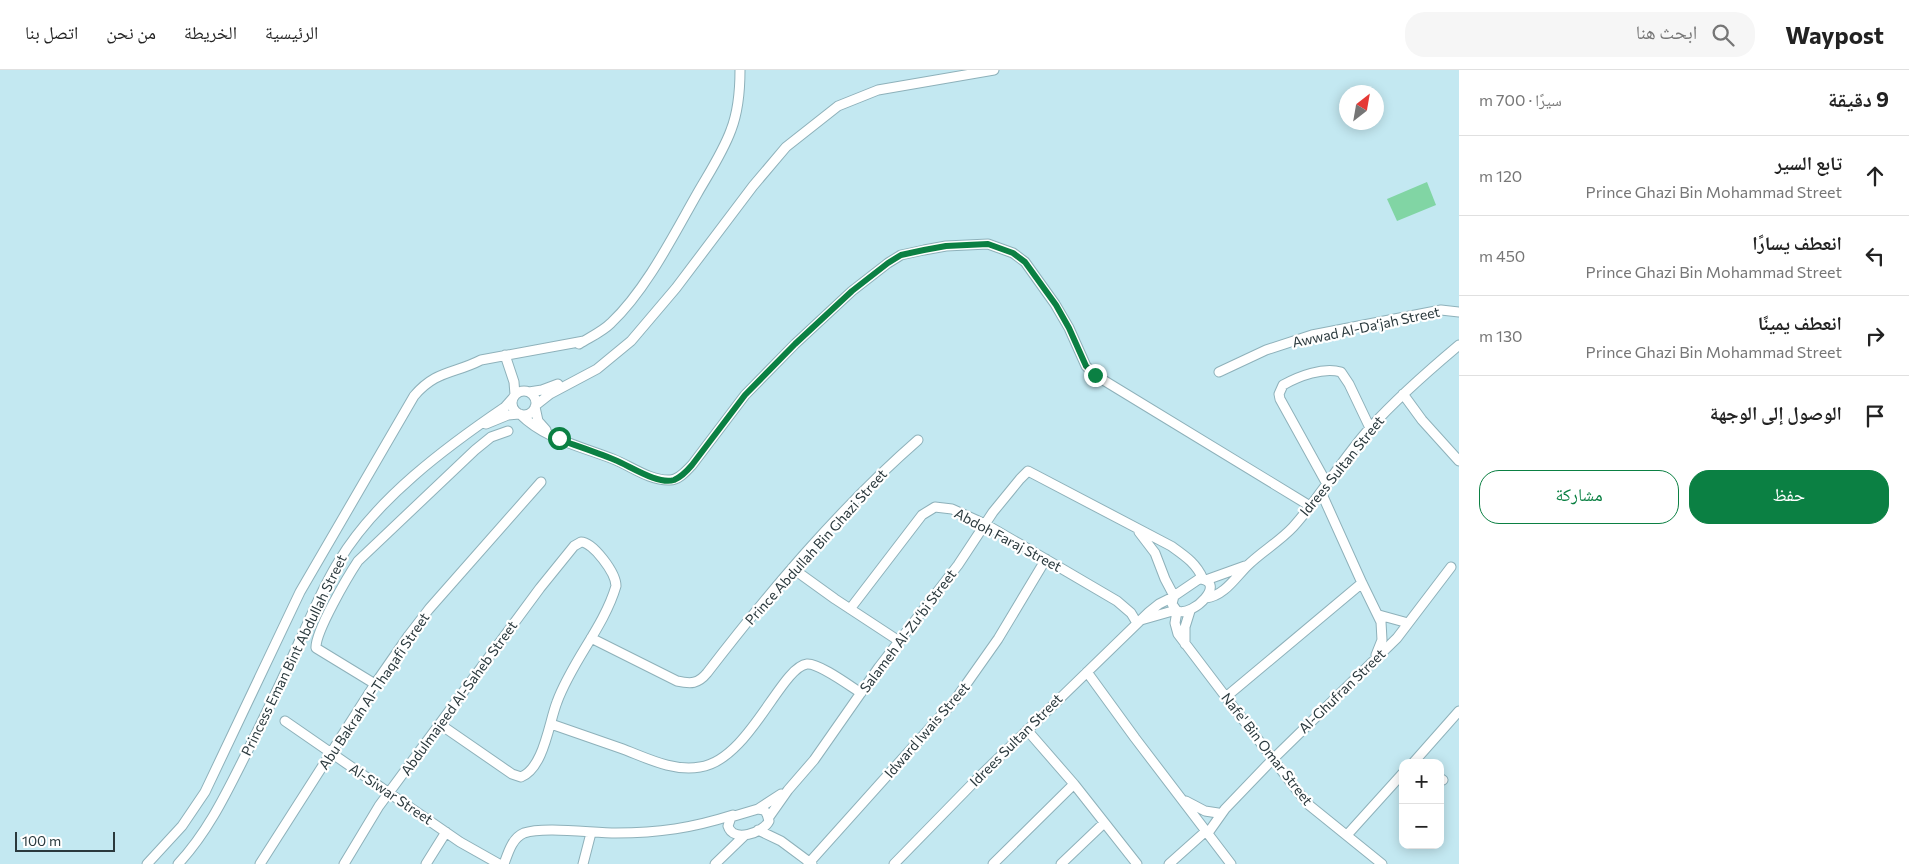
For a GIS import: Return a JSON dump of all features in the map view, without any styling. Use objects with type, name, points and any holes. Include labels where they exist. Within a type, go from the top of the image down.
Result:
[{"type":"street","points":[[147,864],[182,826],[205,792],[300,592],[414,396],[420,388],[438,375],[475,364],[484,359],[509,357],[584,341],[610,325],[646,280],[724,146],[732,129],[738,99],[740,70]]},
{"type":"street","points":[[519,414],[530,413],[535,406],[550,394],[597,369],[629,343],[663,304],[753,186],[786,147],[831,111],[838,106],[878,90],[994,70]]},
{"type":"street","points":[[509,357],[514,382],[514,409],[519,414],[538,428],[563,441],[614,459],[657,478],[674,480],[684,474],[692,465],[745,395],[768,370],[852,291],[888,263],[901,255],[946,246],[988,244],[1013,253],[1025,262],[1056,305],[1069,328],[1086,366],[1095,375],[1310,506]]},
{"type":"street","name":"Awwad Al-Da‘jah Street","points":[[1219,372],[1266,350],[1312,335],[1441,310],[1459,312]]},
{"type":"street","points":[[514,397],[520,392],[548,388],[581,374],[634,336]]},
{"type":"street","name":"Idrees Sultan Street","points":[[1139,621],[1176,611],[1184,613],[1190,611],[1206,598],[1215,595],[1232,583],[1248,565],[1279,540],[1310,506],[1370,428],[1403,394],[1459,345]]},
{"type":"street","points":[[509,357],[519,381],[535,397],[536,416],[541,425],[563,441]]},
{"type":"street","points":[[1327,484],[1280,399],[1279,394],[1283,385],[1304,376],[1326,370],[1341,372],[1349,384],[1370,428]]},
{"type":"street","points":[[1403,394],[1422,420],[1459,462]]},
{"type":"street","name":"Princess Eman Bint Abdullah Street","points":[[178,864],[201,835],[227,792],[269,709],[324,588],[348,546],[368,521],[398,491],[514,397]]},
{"type":"street","name":"Princess Eman Bint Abdullah Street","points":[[479,426],[508,415],[519,414]]},
{"type":"street","points":[[375,684],[316,648],[318,636],[349,576],[358,561],[475,450],[491,437],[508,431]]},
{"type":"street","name":"Prince Abdullah Bin Ghazi Street","points":[[590,638],[677,681],[686,683],[697,682],[707,673],[765,598],[792,568],[880,476],[918,440]]},
{"type":"street","name":"Salameh Al-Zu‘bi Street","points":[[758,830],[765,827],[788,790],[814,760],[899,641],[958,565],[985,524],[1020,478],[1028,471],[1137,530]]},
{"type":"street","name":"Abu Bakrah Al-Thaqafi Street","points":[[260,864],[375,684],[428,610],[541,482]]},
{"type":"street","points":[[1321,492],[1362,583],[1379,615],[1383,628],[1380,646],[1374,660]]},
{"type":"street","name":"Abdoh Faraj Street","points":[[850,609],[907,534],[929,509],[941,506],[985,524],[1046,559],[1117,601],[1139,621]]},
{"type":"street","points":[[1137,530],[1182,554],[1198,568],[1204,580],[1211,588],[1206,598]]},
{"type":"street","name":"Nafe' Bin Omar Street","points":[[1137,530],[1155,553],[1173,596],[1172,604],[1176,611],[1176,628],[1185,645],[1227,696],[1309,805],[1382,864]]},
{"type":"street","name":"Abdulmajeed Al-Saheb Street","points":[[344,864],[389,793],[441,725],[540,588],[574,546],[584,541],[598,553],[616,581],[615,591],[590,638]]},
{"type":"street","name":"Idward Iwais Street","points":[[810,863],[955,700],[998,639],[1046,559]]},
{"type":"street","name":"Idrees Sultan Street","points":[[894,864],[1027,730],[1139,621],[1159,604],[1192,582],[1204,580],[1248,565]]},
{"type":"street","name":"Al-Ghufran Street","points":[[1169,864],[1206,830],[1273,759],[1397,638],[1451,567]]},
{"type":"street","points":[[792,568],[899,641]]},
{"type":"street","points":[[1227,696],[1362,583]]},
{"type":"street","points":[[1185,645],[1185,627],[1190,611]]},
{"type":"street","points":[[1379,615],[1408,623]]},
{"type":"street","points":[[441,725],[512,774],[521,777],[527,774],[534,765],[551,724],[559,697],[590,638]]},
{"type":"street","points":[[551,724],[660,763],[682,768],[702,767],[722,759],[739,744],[786,682],[802,666],[808,664],[819,668],[861,693]]},
{"type":"street","points":[[1087,672],[1231,864]]},
{"type":"street","points":[[1423,759],[1459,711]]},
{"type":"street","name":"Al-Siwar Street","points":[[284,721],[446,832],[499,864]]},
{"type":"street","points":[[1027,730],[1074,784],[1137,864]]},
{"type":"street","points":[[1346,835],[1399,777]]},
{"type":"street","points":[[993,864],[1074,784]]},
{"type":"street","name":"Salameh Al-Zu‘bi Street","points":[[504,864],[513,842],[519,835],[525,832],[542,830],[591,833],[653,832],[683,829],[758,809],[788,790]]},
{"type":"street","points":[[1180,797],[1205,811],[1222,811]]},
{"type":"street","points":[[758,809],[764,810],[782,841]]},
{"type":"street","points":[[728,851],[731,839],[728,821],[733,815]]},
{"type":"street","points":[[707,823],[730,830],[737,835],[758,830],[782,841],[810,863]]},
{"type":"street","points":[[1061,864],[1104,823]]},
{"type":"street","points":[[426,864],[446,832]]},
{"type":"street","points":[[583,864],[591,833]]},
{"type":"street","points":[[715,864],[746,834]]},
{"type":"green space","points":[[1427,182],[1436,205],[1397,221],[1387,199]]},
{"type":"route","points":[[559,438],[614,459],[646,474],[657,478],[674,480],[684,474],[706,449],[745,395],[768,370],[852,291],[901,255],[946,246],[988,244],[1013,253],[1025,262],[1056,305],[1069,328],[1082,359],[1095,375]]}]
